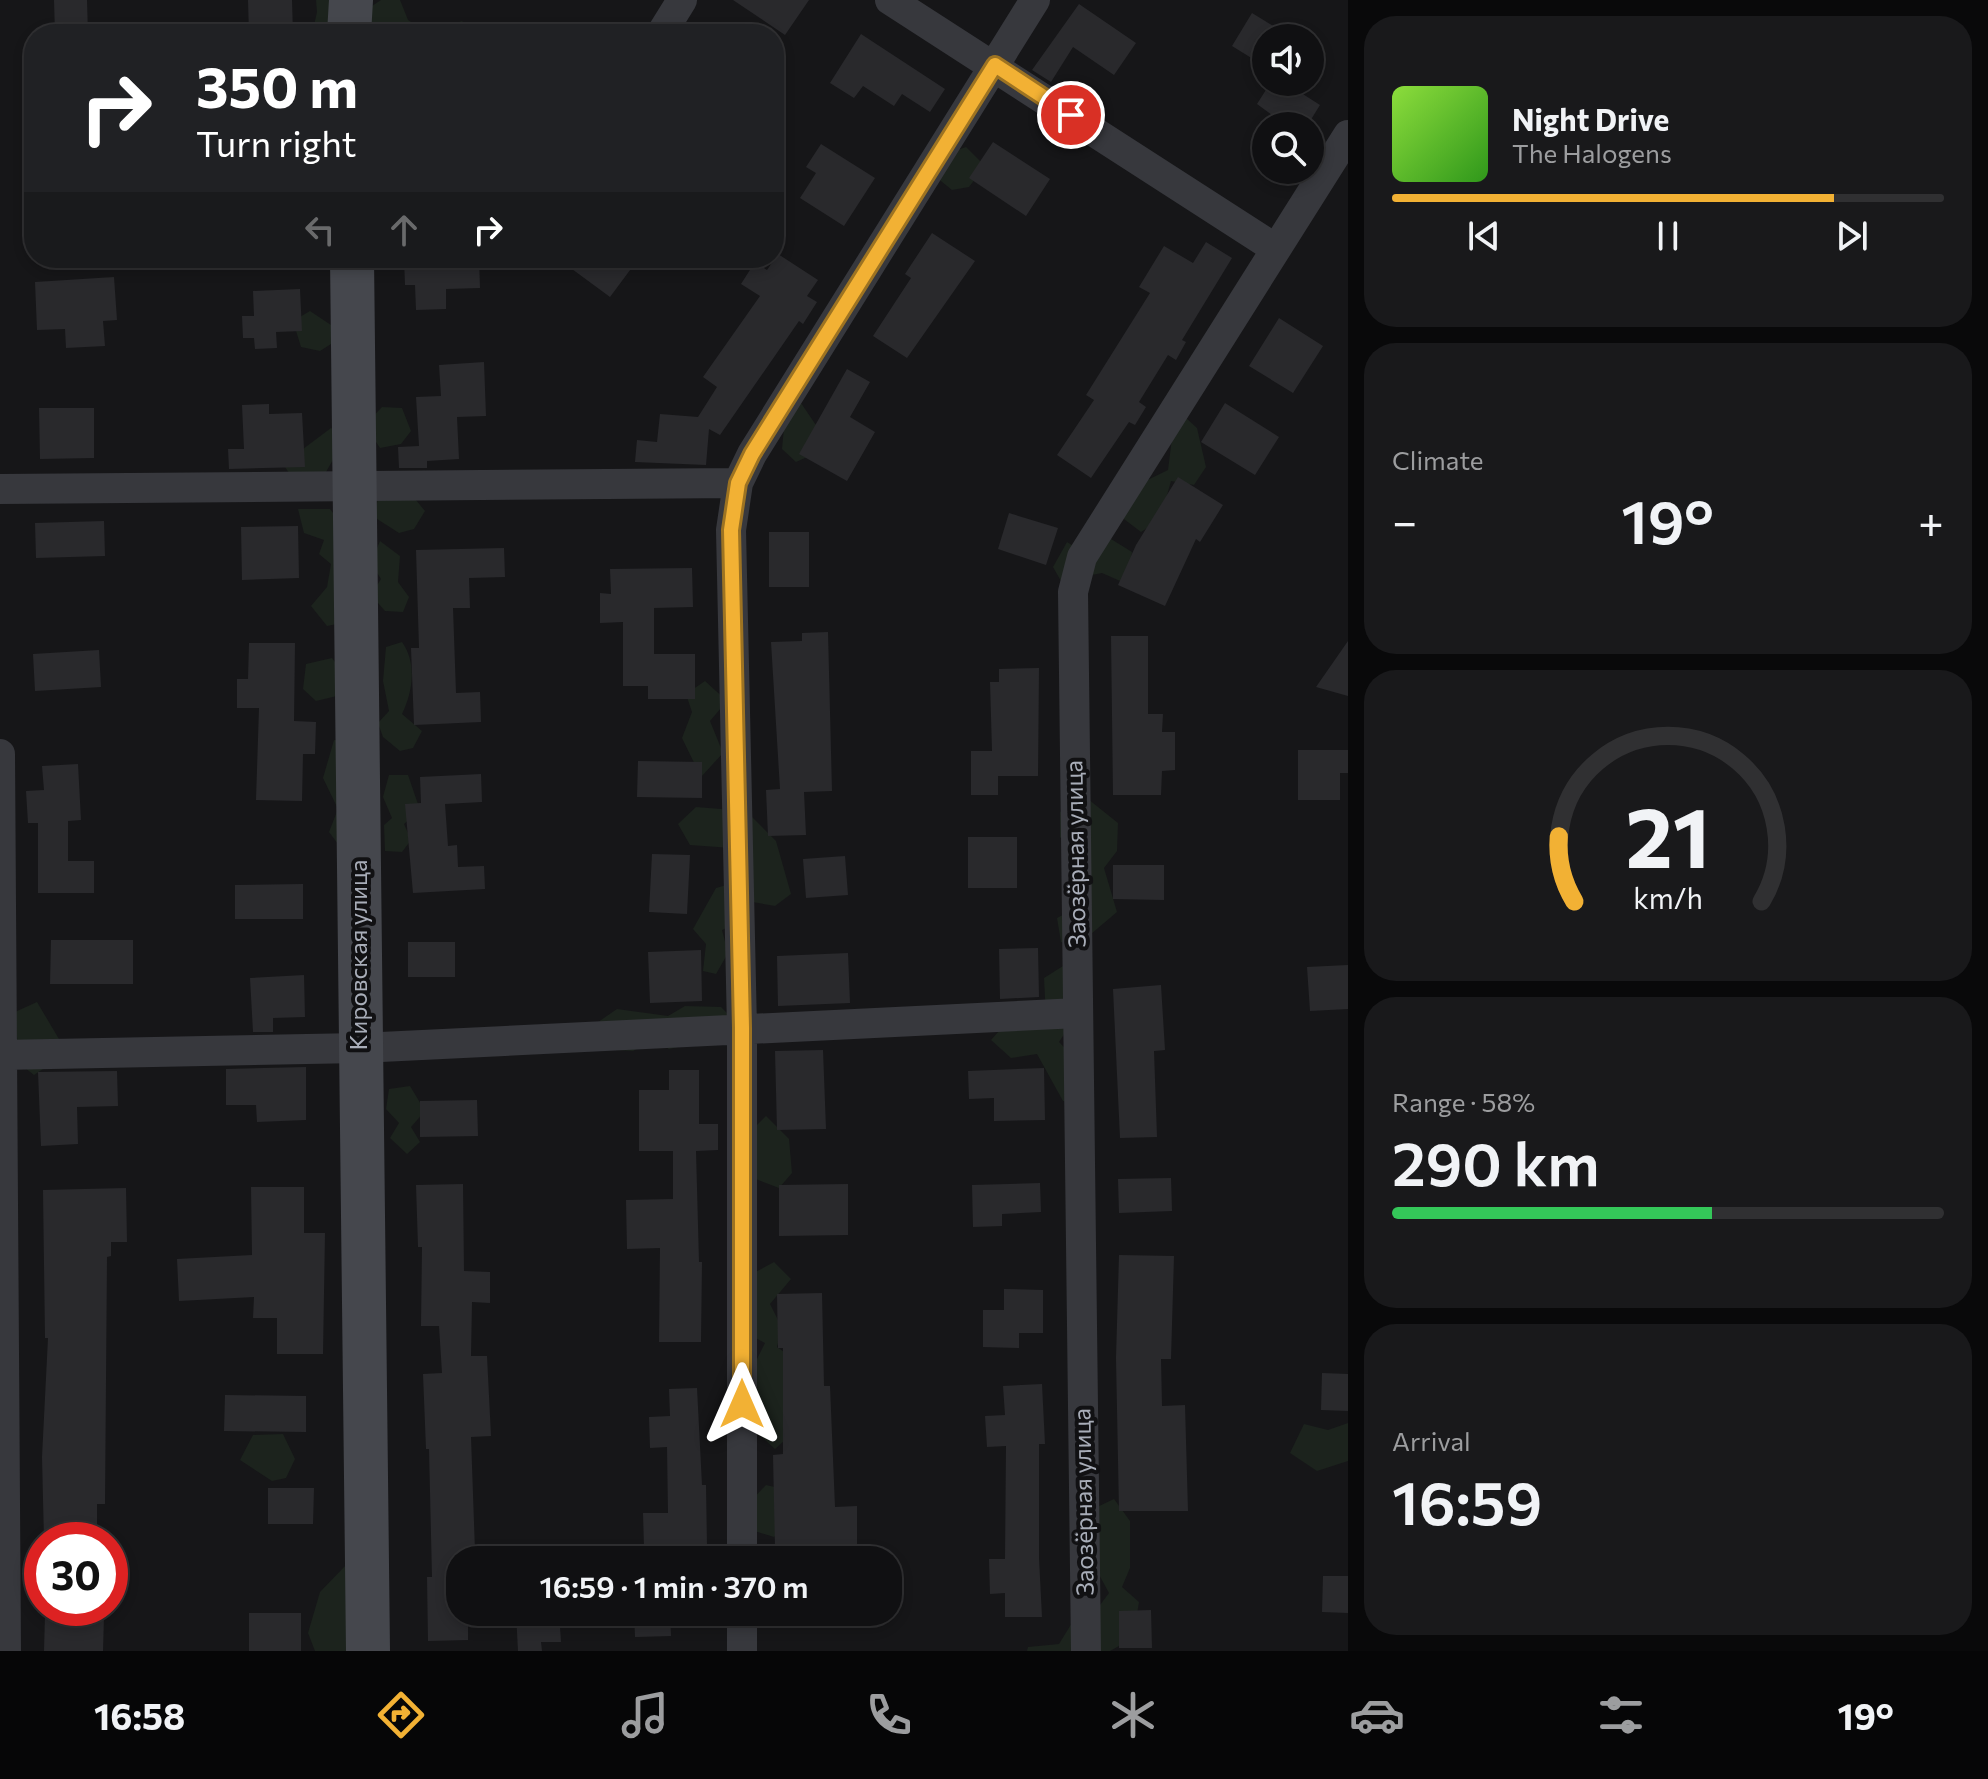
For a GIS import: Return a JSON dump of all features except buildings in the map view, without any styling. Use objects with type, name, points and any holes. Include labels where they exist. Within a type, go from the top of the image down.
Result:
[{"type":"street","points":[[350,24],[351,0]]},
{"type":"street","points":[[667,24],[682,0]]},
{"type":"street","points":[[890,0],[1276,249]]},
{"type":"street","points":[[742,1546],[742,1028],[731,530],[738,483],[752,454],[1035,0]]},
{"type":"street","name":"Заозёрная улица","points":[[1086,1651],[1073,592],[1082,557],[1348,135]]},
{"type":"street","name":"Кировская улица","points":[[352,268],[368,1651]]},
{"type":"street","points":[[0,489],[738,483]]},
{"type":"street","points":[[0,754],[6,1651]]},
{"type":"street","points":[[1,1055],[360,1048],[1078,1013]]},
{"type":"street","points":[[742,1626],[742,1651]]},
{"type":"shaded area","points":[[316,0],[344,0],[348,24],[314,24]]},
{"type":"shaded area","points":[[381,0],[400,0],[408,20],[414,24],[368,24],[369,8]]},
{"type":"shaded area","points":[[966,147],[985,166],[969,187],[952,190],[936,177],[940,156]]},
{"type":"shaded area","points":[[310,311],[331,325],[331,344],[320,351],[301,347],[293,321]]},
{"type":"shaded area","points":[[801,403],[824,437],[816,453],[796,462],[782,449],[786,406]]},
{"type":"shaded area","points":[[382,407],[402,408],[411,431],[401,444],[380,448],[365,425]]},
{"type":"shaded area","points":[[1185,417],[1197,428],[1206,467],[1194,485],[1171,481],[1160,520],[1141,532],[1120,516],[1129,489],[1168,470],[1173,430]]},
{"type":"shaded area","points":[[331,428],[347,435],[326,472],[289,473],[283,464]]},
{"type":"shaded area","points":[[402,483],[425,511],[414,529],[399,533],[374,517],[380,489]]},
{"type":"shaded area","points":[[298,509],[330,509],[350,535],[347,622],[327,626],[311,606],[327,587],[331,564],[319,554],[324,540],[304,533]]},
{"type":"shaded area","points":[[1111,539],[1132,552],[1127,584],[1102,573],[1061,581],[1053,567],[1067,542],[1094,559]]},
{"type":"shaded area","points":[[380,541],[400,556],[398,582],[409,597],[403,612],[385,611],[371,595],[381,579],[371,563]]},
{"type":"shaded area","points":[[402,642],[410,659],[412,677],[402,714],[422,731],[413,748],[400,751],[383,737],[378,723],[389,711],[383,681],[386,647]]},
{"type":"shaded area","points":[[332,658],[347,678],[337,696],[316,701],[303,689],[306,664]]},
{"type":"shaded area","points":[[705,681],[727,701],[710,721],[723,753],[701,777],[682,738],[692,712],[686,694]]},
{"type":"shaded area","points":[[334,740],[350,741],[341,848],[329,832],[338,809],[323,778]]},
{"type":"shaded area","points":[[389,775],[408,775],[420,810],[404,824],[411,840],[402,852],[385,851],[384,825],[392,818],[383,797]]},
{"type":"shaded area","points":[[1088,799],[1118,823],[1117,851],[1104,868],[1117,912],[1091,934],[1087,952],[1061,942],[1057,918],[1084,904],[1088,870],[1060,837],[1060,812]]},
{"type":"shaded area","points":[[696,807],[746,811],[776,841],[791,894],[775,906],[747,901],[746,919],[722,930],[728,953],[716,974],[703,971],[706,944],[693,929],[716,888],[741,881],[745,849],[690,845],[678,824]]},
{"type":"shaded area","points":[[1063,966],[1071,1024],[1059,1042],[1091,1075],[1092,1105],[1063,1101],[1037,1054],[1011,1058],[991,1040],[1007,1022],[1046,1018],[1044,978]]},
{"type":"shaded area","points":[[37,1002],[59,1039],[52,1063],[34,1075],[19,1063],[15,1012]]},
{"type":"shaded area","points":[[685,1006],[721,1007],[733,1019],[714,1039],[669,1049],[655,1039],[633,1051],[600,1049],[588,1029],[617,1009],[668,1016]]},
{"type":"shaded area","points":[[410,1086],[425,1111],[411,1127],[420,1142],[407,1154],[390,1138],[399,1123],[386,1109],[389,1089]]},
{"type":"shaded area","points":[[766,1116],[789,1139],[792,1173],[779,1188],[753,1178],[743,1139]]},
{"type":"shaded area","points":[[774,1262],[791,1279],[770,1304],[782,1328],[777,1347],[791,1357],[795,1431],[775,1449],[753,1429],[765,1407],[749,1375],[765,1343],[735,1327],[752,1274]]},
{"type":"shaded area","points":[[1348,1423],[1348,1461],[1317,1471],[1290,1453],[1304,1424],[1328,1430]]},
{"type":"shaded area","points":[[283,1434],[295,1459],[286,1478],[272,1481],[240,1460],[253,1435]]},
{"type":"shaded area","points":[[766,1485],[792,1491],[798,1520],[774,1537],[748,1529],[749,1503]]},
{"type":"shaded area","points":[[1114,1499],[1130,1521],[1130,1568],[1122,1587],[1139,1602],[1133,1638],[1110,1651],[1027,1651],[1028,1647],[1059,1644],[1075,1618],[1097,1609],[1109,1593],[1096,1569],[1095,1508]]},
{"type":"shaded area","points":[[347,1564],[364,1651],[315,1651],[308,1633],[320,1592]]},
{"type":"route","points":[[742,1404],[742,1028],[731,530],[738,483],[752,454],[995,65],[1071,115]]}]
